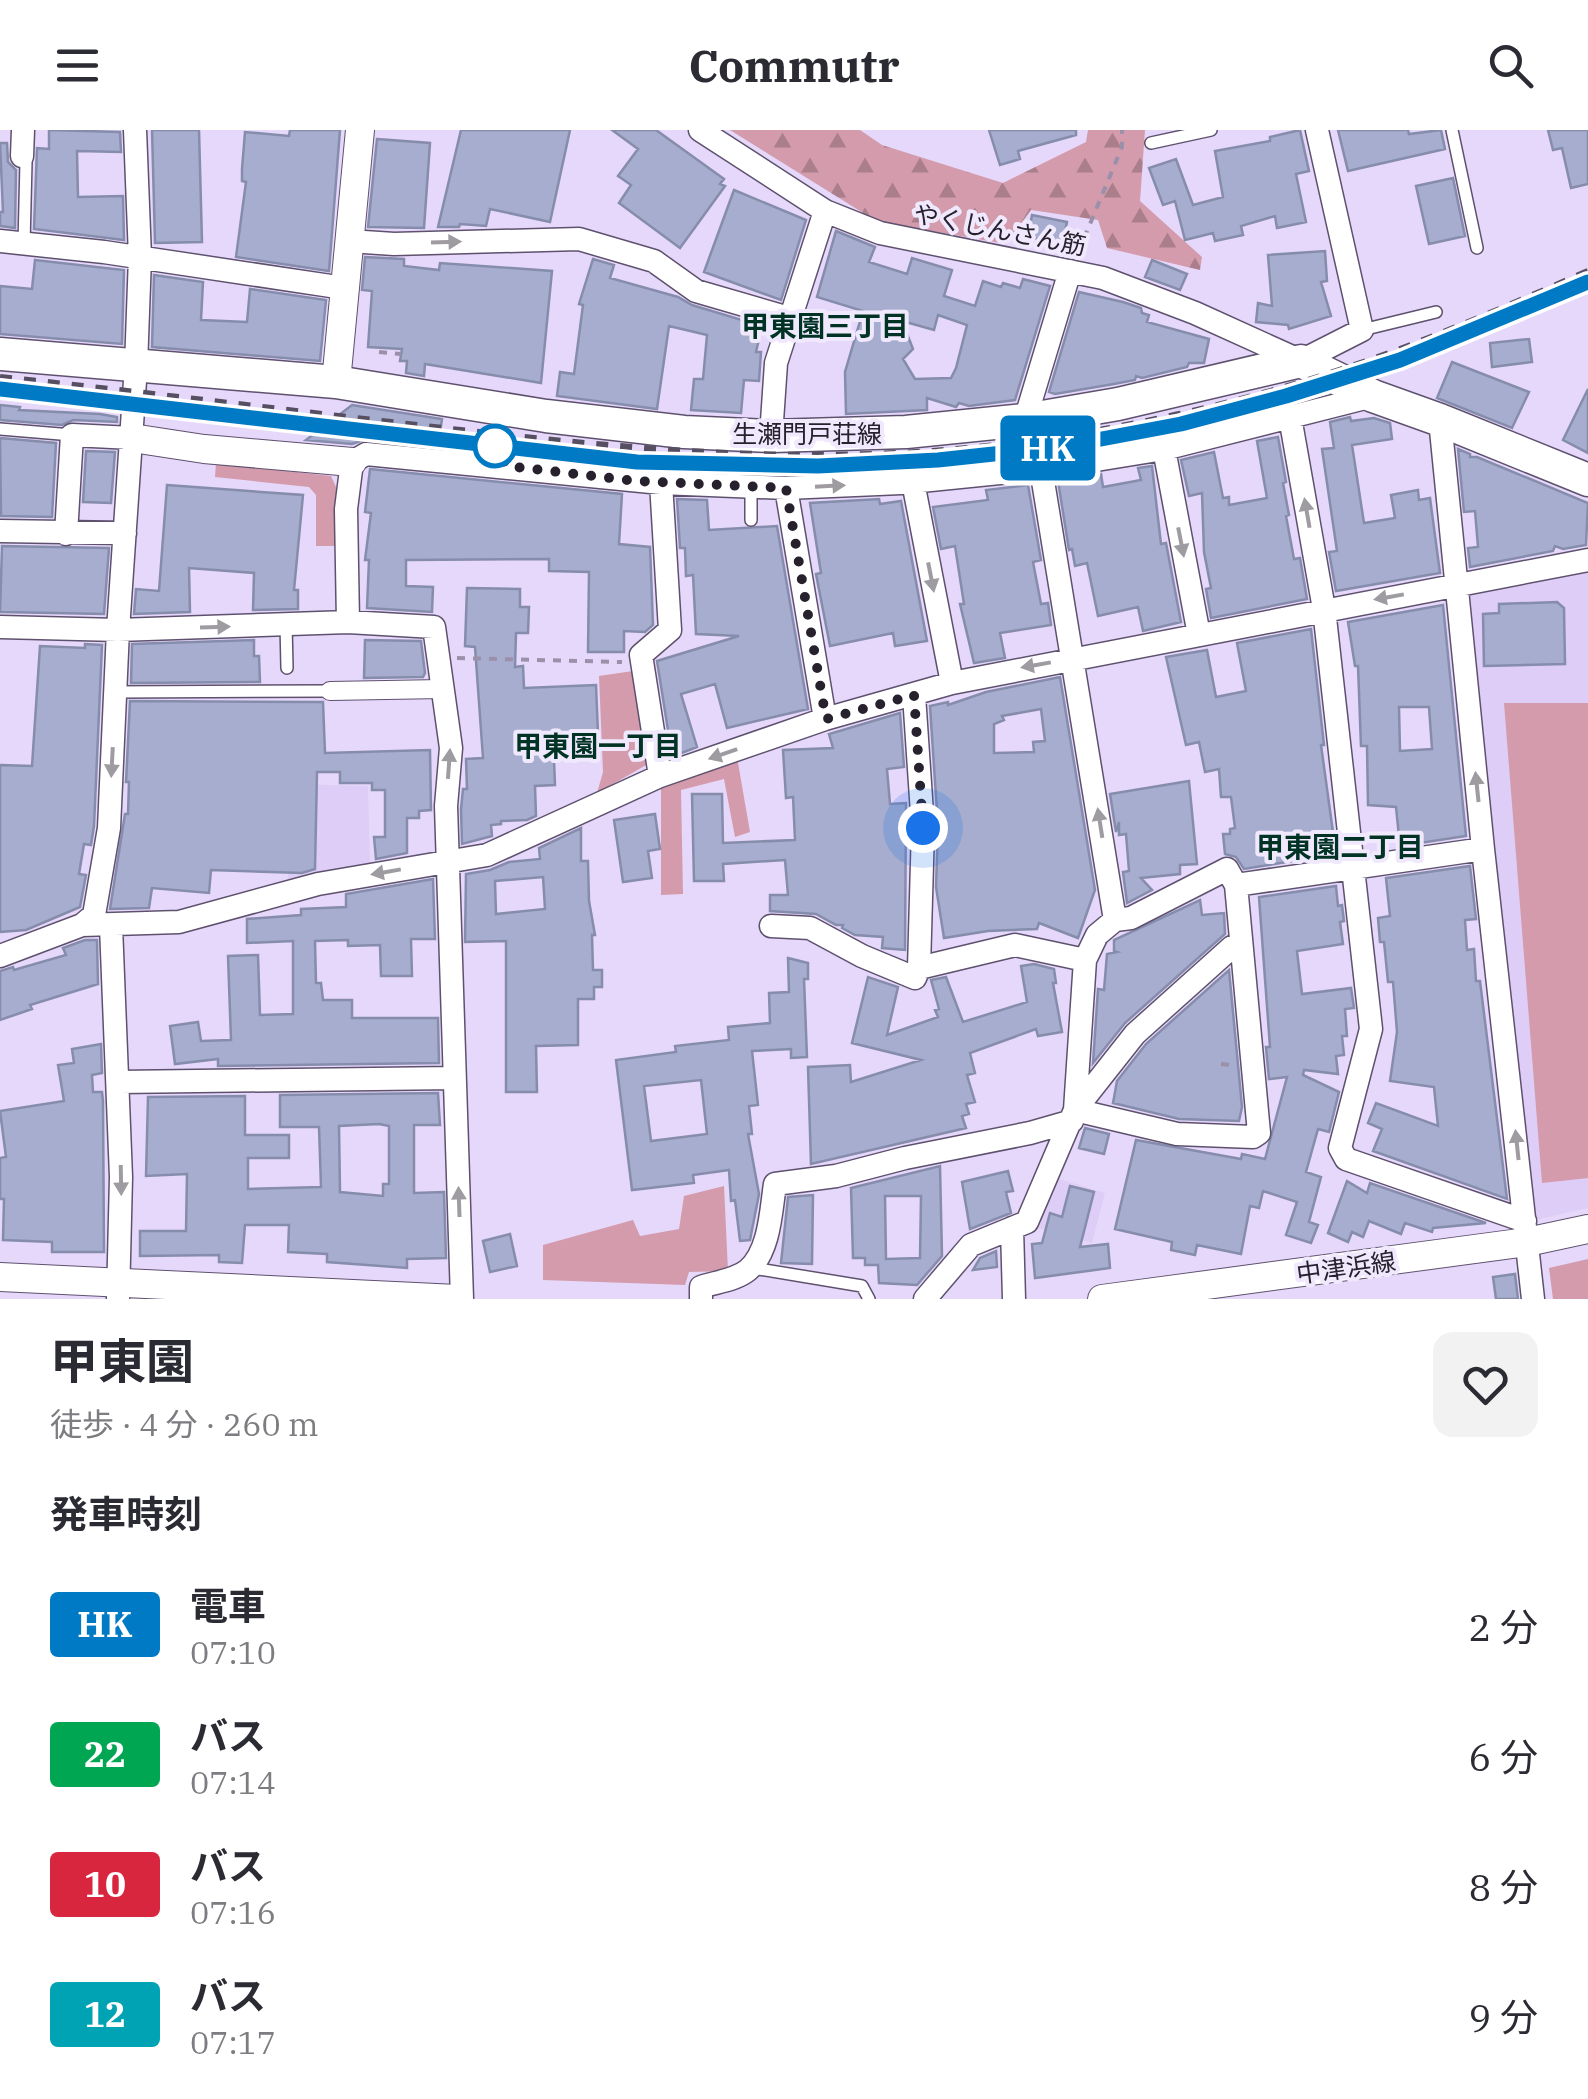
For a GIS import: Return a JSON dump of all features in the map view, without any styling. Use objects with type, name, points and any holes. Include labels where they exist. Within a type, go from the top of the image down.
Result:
[{"type":"main road","name":"生瀬門戸荘線","points":[[0,354],[336,382],[546,416],[684,432],[771,436],[906,432],[1026,420],[1118,404],[1300,361]]},
{"type":"main road","points":[[1300,361],[1374,396],[1588,480]]},
{"type":"street","points":[[22,156],[23,130]]},
{"type":"street","points":[[0,956],[82,925],[94,915],[109,828],[136,366],[140,257],[135,130]]},
{"type":"street","points":[[336,382],[360,130]]},
{"type":"street","name":"やくじんさん筋","points":[[700,130],[825,211],[880,233],[1104,278],[1195,313],[1300,361]]},
{"type":"street","points":[[1300,361],[1362,330],[1317,130]]},
{"type":"street","points":[[771,436],[776,363],[825,211]]},
{"type":"street","points":[[349,241],[394,244],[578,239],[654,261],[696,291],[790,316]]},
{"type":"street","points":[[0,241],[140,257],[344,288]]},
{"type":"street","points":[[1026,420],[1070,271]]},
{"type":"street","points":[[66,534],[72,435],[352,462],[366,454],[661,483],[786,488],[1041,470],[1164,448],[1374,396]]},
{"type":"street","points":[[1290,418],[1324,609],[1371,1029],[1340,1148],[1346,1160],[1526,1231]]},
{"type":"street","points":[[1440,420],[1534,1299]]},
{"type":"street","points":[[1164,448],[1199,635]]},
{"type":"street","points":[[348,622],[346,509],[352,462]]},
{"type":"street","points":[[1041,470],[1115,920]]},
{"type":"street","points":[[913,482],[952,683]]},
{"type":"street","points":[[660,776],[641,655],[670,630],[661,483]]},
{"type":"street","points":[[786,488],[826,719]]},
{"type":"street","points":[[0,531],[125,533]]},
{"type":"street","points":[[82,925],[179,922],[318,884],[487,855],[660,776],[826,719],[952,683],[1588,560]]},
{"type":"street","points":[[0,626],[118,630],[348,622],[434,627],[451,748],[446,806],[460,1299],[118,1292],[0,1277]]},
{"type":"street","points":[[330,691],[442,689]]},
{"type":"street","points":[[771,926],[810,928],[915,978],[923,828],[914,695]]},
{"type":"street","points":[[1236,885],[1483,849]]},
{"type":"street","points":[[701,1299],[701,1287],[739,1276],[752,1267],[766,1236],[775,1184],[836,1176],[1030,1133],[1074,1116],[1177,1134],[1259,1134],[1236,885],[1226,869],[1131,918],[1115,920],[1098,935],[1085,960],[1074,1116]]},
{"type":"street","points":[[110,926],[119,1082],[122,1264],[118,1292]]},
{"type":"street","points":[[925,1299],[971,1246],[1027,1222],[1074,1116],[1136,1034],[1232,946],[1240,944]]},
{"type":"street","points":[[918,968],[1015,945],[1085,960]]},
{"type":"street","points":[[119,1082],[454,1078]]},
{"type":"street","points":[[1012,1228],[1014,1299]]},
{"type":"street","name":"中津浜線","points":[[1102,1299],[1147,1297],[1526,1231],[1588,1229]]},
{"type":"lane","points":[[1151,143],[1210,130]]},
{"type":"lane","points":[[1452,130],[1477,248]]},
{"type":"lane","points":[[22,156],[26,162],[24,244]]},
{"type":"lane","points":[[1362,330],[1436,312]]},
{"type":"lane","points":[[790,316],[822,324]]},
{"type":"lane","points":[[0,429],[72,435]]},
{"type":"lane","points":[[751,487],[752,520]]},
{"type":"lane","points":[[286,624],[287,668]]},
{"type":"lane","points":[[115,692],[330,691]]},
{"type":"lane","points":[[752,1267],[862,1286],[869,1299]]},
{"type":"path","points":[[1070,271],[1122,147],[1122,130]]},
{"type":"path","points":[[379,352],[401,354]]},
{"type":"path","points":[[438,658],[642,662]]},
{"type":"shaded area","points":[[1588,567],[1588,1208],[1535,1220],[1468,591]]},
{"type":"shaded area","points":[[289,784],[368,786],[370,864],[288,883]]},
{"type":"shaded area","points":[[1056,1178],[1105,1193],[1092,1243],[1034,1227]]},
{"type":"green space","points":[[730,130],[860,130],[882,145],[1003,183],[1086,142],[1088,130],[1145,130],[1140,201],[1202,257],[1200,270],[1107,248],[1098,220],[1031,210],[1006,244],[876,221]]},
{"type":"green space","points":[[216,463],[331,476],[336,487],[338,546],[316,546],[316,495],[309,487],[215,477]]},
{"type":"green space","points":[[633,671],[648,764],[597,793],[603,772],[599,676]]},
{"type":"green space","points":[[1504,703],[1588,703],[1588,1178],[1542,1183]]},
{"type":"green space","points":[[737,757],[750,832],[735,837],[724,779],[681,790],[683,894],[661,895],[661,783]]},
{"type":"green space","points":[[724,1186],[728,1271],[689,1272],[685,1285],[543,1280],[543,1245],[633,1220],[640,1236],[679,1229],[684,1196]]},
{"type":"green space","points":[[1588,1259],[1588,1299],[1553,1299],[1549,1268]]},
{"type":"building","points":[[49,130],[120,132],[121,152],[77,151],[78,197],[123,196],[124,240],[34,229],[37,148],[49,149]]},
{"type":"building","points":[[152,130],[199,130],[202,242],[155,243]]},
{"type":"building","points":[[290,130],[340,130],[329,271],[236,257],[246,182],[242,181],[245,132],[289,136]]},
{"type":"building","points":[[461,130],[570,130],[550,222],[490,209],[486,226],[438,227]]},
{"type":"building","points":[[612,130],[656,130],[724,179],[720,184],[725,186],[680,248],[619,203],[631,185],[618,176],[638,149]]},
{"type":"building","points":[[989,130],[1076,130],[1076,135],[1018,151],[1020,159],[1000,165]]},
{"type":"building","points":[[1300,130],[1309,171],[1296,174],[1306,222],[1277,228],[1275,216],[1241,226],[1243,235],[1215,241],[1213,233],[1185,240],[1175,201],[1163,205],[1149,168],[1176,159],[1193,205],[1223,197],[1215,151],[1270,141],[1270,137]]},
{"type":"building","points":[[1338,130],[1408,130],[1409,134],[1441,130],[1445,149],[1348,171]]},
{"type":"building","points":[[1548,130],[1588,130],[1588,184],[1571,188],[1562,148],[1553,150]]},
{"type":"building","points":[[377,139],[430,143],[424,228],[368,227]]},
{"type":"building","points":[[0,143],[7,143],[8,162],[16,170],[15,228],[0,226]]},
{"type":"building","points":[[1453,178],[1465,236],[1429,244],[1416,186]]},
{"type":"building","points":[[734,190],[806,220],[781,300],[704,272]]},
{"type":"building","points":[[1032,215],[1067,222],[1062,244],[1028,237]]},
{"type":"building","points":[[836,231],[875,247],[869,262],[907,274],[912,258],[952,270],[944,296],[975,306],[983,281],[1020,288],[1023,279],[1050,286],[1015,400],[969,406],[959,403],[956,407],[927,398],[927,410],[846,414],[845,372],[863,311],[817,297]],"holes":[[[938,315],[967,325],[951,378],[915,379],[903,359],[913,349],[902,321],[934,330]]]},
{"type":"building","points":[[1325,251],[1327,281],[1321,282],[1331,316],[1289,329],[1288,325],[1256,322],[1258,303],[1272,306],[1268,255]]},
{"type":"building","points":[[365,257],[404,259],[404,266],[439,270],[440,263],[552,271],[541,383],[425,364],[424,376],[406,373],[407,361],[400,361],[402,349],[368,347],[372,291],[362,290]]},
{"type":"building","points":[[593,259],[614,265],[610,278],[762,326],[756,352],[761,352],[759,381],[744,380],[741,413],[691,410],[694,379],[703,379],[707,335],[669,326],[657,409],[557,396],[560,372],[574,374],[583,305],[579,304]]},
{"type":"building","points":[[35,260],[124,270],[122,344],[0,334],[0,286],[32,289]]},
{"type":"building","points":[[1152,260],[1187,274],[1180,290],[1145,277]]},
{"type":"building","points":[[154,275],[203,282],[201,320],[247,322],[250,289],[326,300],[320,361],[152,347]]},
{"type":"building","points":[[1079,292],[1141,308],[1142,313],[1149,315],[1147,322],[1209,339],[1204,363],[1189,363],[1187,367],[1114,384],[1049,392]]},
{"type":"building","points":[[1529,339],[1532,362],[1492,367],[1490,343]]},
{"type":"building","points":[[1452,362],[1529,392],[1512,428],[1437,398]]},
{"type":"building","points":[[1588,389],[1588,453],[1563,440]]},
{"type":"building","points":[[0,405],[20,407],[19,410],[100,414],[117,417],[117,422],[73,420],[62,425],[0,420]]},
{"type":"building","points":[[352,405],[442,419],[438,446],[367,439],[352,444],[306,440]]},
{"type":"building","points":[[1350,417],[1351,421],[1374,418],[1390,423],[1392,439],[1352,445],[1364,523],[1395,518],[1391,495],[1418,490],[1419,500],[1430,498],[1440,573],[1336,591],[1329,552],[1337,551],[1322,449],[1334,448],[1330,422]]},
{"type":"building","points":[[1278,437],[1286,482],[1286,516],[1294,559],[1300,558],[1307,599],[1211,618],[1202,493],[1189,496],[1181,460],[1214,452],[1223,498],[1229,497],[1229,505],[1267,498],[1257,441]]},
{"type":"building","points":[[0,438],[56,443],[52,517],[1,516]]},
{"type":"building","points":[[1458,449],[1588,503],[1586,545],[1563,549],[1555,546],[1553,551],[1470,567],[1468,548],[1478,547],[1475,511],[1464,512]]},
{"type":"building","points":[[86,451],[115,452],[111,503],[83,502]]},
{"type":"building","points":[[1152,466],[1161,544],[1166,543],[1181,622],[1143,631],[1138,607],[1098,616],[1087,563],[1075,566],[1072,549],[1069,550],[1058,481],[1101,474],[1103,487],[1141,480],[1138,468]]},
{"type":"building","points":[[370,469],[622,494],[619,544],[650,547],[653,625],[645,632],[624,631],[624,652],[588,652],[589,572],[549,571],[549,559],[406,560],[406,586],[433,587],[432,612],[367,608],[369,560],[365,560],[371,513],[365,512]]},
{"type":"building","points":[[167,485],[303,495],[294,590],[298,590],[298,609],[253,610],[254,573],[189,568],[190,612],[134,614],[136,589],[159,591]]},
{"type":"building","points":[[1028,485],[1041,560],[1033,562],[1041,604],[1048,603],[1051,625],[1000,633],[1005,658],[974,663],[960,604],[964,604],[955,546],[941,549],[933,507],[988,500],[986,490]]},
{"type":"building","points":[[677,499],[707,500],[709,530],[777,526],[808,709],[727,728],[715,684],[681,694],[697,747],[679,754],[677,747],[671,749],[657,661],[739,636],[696,634],[693,575],[686,576],[685,548],[680,548]]},
{"type":"building","points":[[879,499],[880,504],[901,501],[927,641],[895,646],[893,633],[830,646],[816,574],[821,573],[810,503]]},
{"type":"building","points":[[2,546],[109,548],[104,614],[0,612]]},
{"type":"building","points":[[467,588],[520,589],[520,607],[529,607],[528,633],[516,633],[515,667],[523,666],[524,688],[596,685],[598,734],[553,736],[555,785],[535,786],[536,816],[501,821],[491,825],[492,836],[462,844],[466,759],[483,758],[475,647],[465,646]]},
{"type":"building","points":[[1557,602],[1564,608],[1565,664],[1484,666],[1483,614],[1499,613],[1499,604]]},
{"type":"building","points":[[1443,605],[1466,836],[1400,846],[1396,807],[1368,805],[1367,746],[1361,746],[1358,666],[1348,622]],"holes":[[[1399,707],[1429,707],[1432,749],[1400,751]]]},
{"type":"building","points":[[1311,629],[1336,854],[1244,869],[1236,857],[1225,854],[1223,834],[1230,834],[1230,829],[1235,828],[1231,797],[1221,797],[1219,769],[1205,772],[1199,742],[1186,745],[1166,657],[1207,650],[1216,697],[1246,691],[1237,643]]},
{"type":"building","points":[[254,640],[260,682],[131,683],[132,644]]},
{"type":"building","points":[[365,640],[421,641],[423,677],[364,678]]},
{"type":"building","points":[[85,644],[102,645],[94,826],[91,845],[84,844],[79,874],[86,875],[80,907],[26,930],[0,932],[0,765],[32,766],[40,646],[85,648]]},
{"type":"building","points":[[1060,677],[1095,890],[1078,938],[1039,923],[1037,929],[944,938],[936,887],[938,827],[930,706],[948,705],[986,692]],"holes":[[[1041,709],[1045,741],[1033,742],[1034,752],[994,753],[994,724],[1004,720],[1002,716]]]},
{"type":"building","points":[[130,701],[323,702],[325,753],[430,750],[431,810],[419,811],[419,818],[407,818],[407,853],[376,859],[374,837],[385,837],[385,790],[372,790],[372,783],[340,783],[340,772],[317,772],[315,869],[302,873],[211,870],[209,893],[152,888],[149,908],[110,909],[128,814]]},
{"type":"building","points":[[900,713],[904,767],[887,769],[890,804],[906,803],[905,950],[882,948],[883,937],[855,935],[843,925],[816,914],[770,911],[770,895],[788,895],[785,860],[723,864],[724,881],[694,881],[692,794],[722,794],[723,843],[795,840],[793,797],[786,798],[783,750],[833,748],[829,734]]},
{"type":"building","points":[[1189,781],[1197,864],[1180,865],[1180,874],[1141,878],[1152,890],[1127,903],[1123,872],[1129,871],[1126,834],[1119,835],[1119,822],[1116,832],[1110,794]]},
{"type":"building","points":[[655,814],[660,849],[648,851],[652,878],[623,882],[614,820]]},
{"type":"building","points":[[581,828],[581,861],[588,861],[595,935],[593,970],[602,970],[602,987],[594,987],[594,999],[578,999],[578,1045],[536,1046],[537,1092],[506,1092],[506,941],[465,942],[466,874],[509,862],[540,859],[539,848]],"holes":[[[543,877],[545,909],[496,914],[495,881]]]},
{"type":"building","points":[[1470,866],[1476,919],[1465,920],[1467,950],[1474,949],[1476,981],[1480,981],[1507,1199],[1373,1151],[1382,1129],[1368,1123],[1376,1103],[1438,1126],[1434,1087],[1390,1081],[1397,1032],[1393,982],[1388,982],[1378,918],[1390,916],[1386,878]]},
{"type":"building","points":[[433,879],[435,939],[411,939],[412,976],[381,976],[380,945],[348,946],[348,940],[315,941],[316,983],[321,983],[323,1000],[352,1000],[352,1018],[438,1018],[439,1063],[218,1066],[218,1059],[175,1064],[170,1026],[198,1022],[201,1041],[231,1040],[228,956],[258,955],[260,1015],[293,1014],[293,941],[247,943],[247,919],[301,915],[301,909],[346,907],[346,894]]},
{"type":"building","points":[[1336,886],[1344,921],[1340,922],[1343,944],[1297,951],[1302,994],[1351,988],[1354,1008],[1345,1009],[1347,1036],[1342,1036],[1344,1055],[1336,1056],[1338,1074],[1304,1070],[1303,1075],[1339,1092],[1329,1132],[1318,1129],[1306,1172],[1321,1177],[1309,1222],[1318,1225],[1311,1243],[1286,1235],[1297,1202],[1263,1191],[1259,1208],[1250,1206],[1241,1254],[1197,1245],[1195,1255],[1171,1250],[1172,1242],[1115,1229],[1136,1140],[1241,1159],[1242,1154],[1265,1159],[1287,1077],[1269,1079],[1259,897]]},
{"type":"building","points":[[1200,900],[1202,915],[1224,913],[1225,934],[1125,1023],[1093,1063],[1098,989],[1104,990],[1107,954],[1117,952],[1114,940]]},
{"type":"building","points":[[97,940],[98,984],[30,1005],[32,1009],[0,1020],[0,971],[66,955],[63,948]]},
{"type":"building","points":[[788,958],[808,963],[808,979],[804,979],[807,1057],[791,1058],[791,1049],[752,1051],[758,1105],[749,1106],[752,1134],[748,1134],[759,1194],[750,1240],[740,1241],[729,1170],[693,1175],[694,1183],[632,1190],[616,1060],[676,1052],[675,1046],[729,1040],[728,1027],[770,1023],[769,993],[789,992]],"holes":[[[701,1080],[707,1134],[651,1141],[644,1086]]]},
{"type":"building","points":[[1034,964],[1054,969],[1062,1032],[1038,1036],[1036,1029],[970,1053],[975,1073],[967,1075],[975,1102],[966,1104],[969,1114],[962,1116],[966,1128],[811,1164],[808,1067],[850,1065],[851,1082],[921,1060],[852,1043],[868,977],[898,987],[887,1035],[938,1017],[931,980],[946,977],[963,1022],[1027,1002],[1021,966]]},
{"type":"building","points":[[1229,970],[1242,1107],[1239,1121],[1179,1119],[1113,1103],[1117,1081],[1146,1044]]},
{"type":"building","points":[[101,1044],[102,1073],[92,1075],[93,1092],[102,1092],[103,1101],[104,1252],[52,1252],[52,1242],[3,1240],[0,1158],[6,1157],[0,1111],[64,1101],[58,1065],[74,1063],[72,1049]]},
{"type":"building","points":[[438,1093],[440,1125],[414,1125],[414,1193],[444,1192],[446,1258],[407,1259],[407,1268],[327,1262],[327,1254],[288,1252],[289,1225],[245,1225],[242,1263],[219,1262],[219,1255],[140,1256],[140,1231],[186,1231],[187,1174],[146,1176],[148,1097],[245,1096],[245,1135],[289,1135],[289,1158],[248,1158],[248,1189],[321,1187],[319,1127],[280,1127],[280,1095]],"holes":[[[339,1126],[389,1126],[389,1184],[383,1184],[383,1196],[340,1192]]]},
{"type":"building","points":[[1085,1128],[1109,1134],[1104,1154],[1079,1148]]},
{"type":"building","points":[[940,1166],[942,1256],[917,1285],[879,1283],[878,1265],[865,1265],[865,1258],[853,1258],[851,1188]],"holes":[[[885,1196],[921,1196],[920,1258],[886,1259]]]},
{"type":"building","points":[[1008,1171],[1013,1191],[1006,1192],[1011,1213],[970,1229],[962,1182]]},
{"type":"building","points":[[1347,1181],[1367,1193],[1370,1183],[1486,1223],[1433,1228],[1432,1232],[1405,1223],[1401,1234],[1369,1221],[1363,1237],[1352,1232],[1348,1242],[1328,1233]]},
{"type":"building","points":[[1070,1186],[1094,1192],[1080,1247],[1108,1244],[1110,1268],[1035,1278],[1032,1244],[1042,1243],[1050,1213],[1062,1217]]},
{"type":"building","points":[[813,1195],[812,1264],[781,1263],[788,1197]]},
{"type":"building","points":[[510,1234],[517,1266],[490,1272],[483,1241]]},
{"type":"building","points":[[996,1251],[997,1267],[973,1270],[980,1258]]},
{"type":"building","points":[[1515,1274],[1518,1299],[1496,1299],[1493,1277]]},
{"type":"railway","points":[[0,377],[637,447],[813,455],[932,451],[1051,438],[1228,402],[1400,349],[1588,271]]},
{"type":"train","name":"HK","points":[[0,389],[637,462],[818,466],[938,460],[1059,447],[1181,424],[1286,396],[1400,360],[1588,282]]},
{"type":"district","name":"甲東園三丁目","points":[[825,325]]},
{"type":"district","name":"甲東園一丁目","points":[[598,745]]},
{"type":"district","name":"甲東園二丁目","points":[[1340,846]]},
{"type":"route","points":[[495,446],[507,466],[661,483],[786,488],[826,719],[914,695],[923,828]]}]
